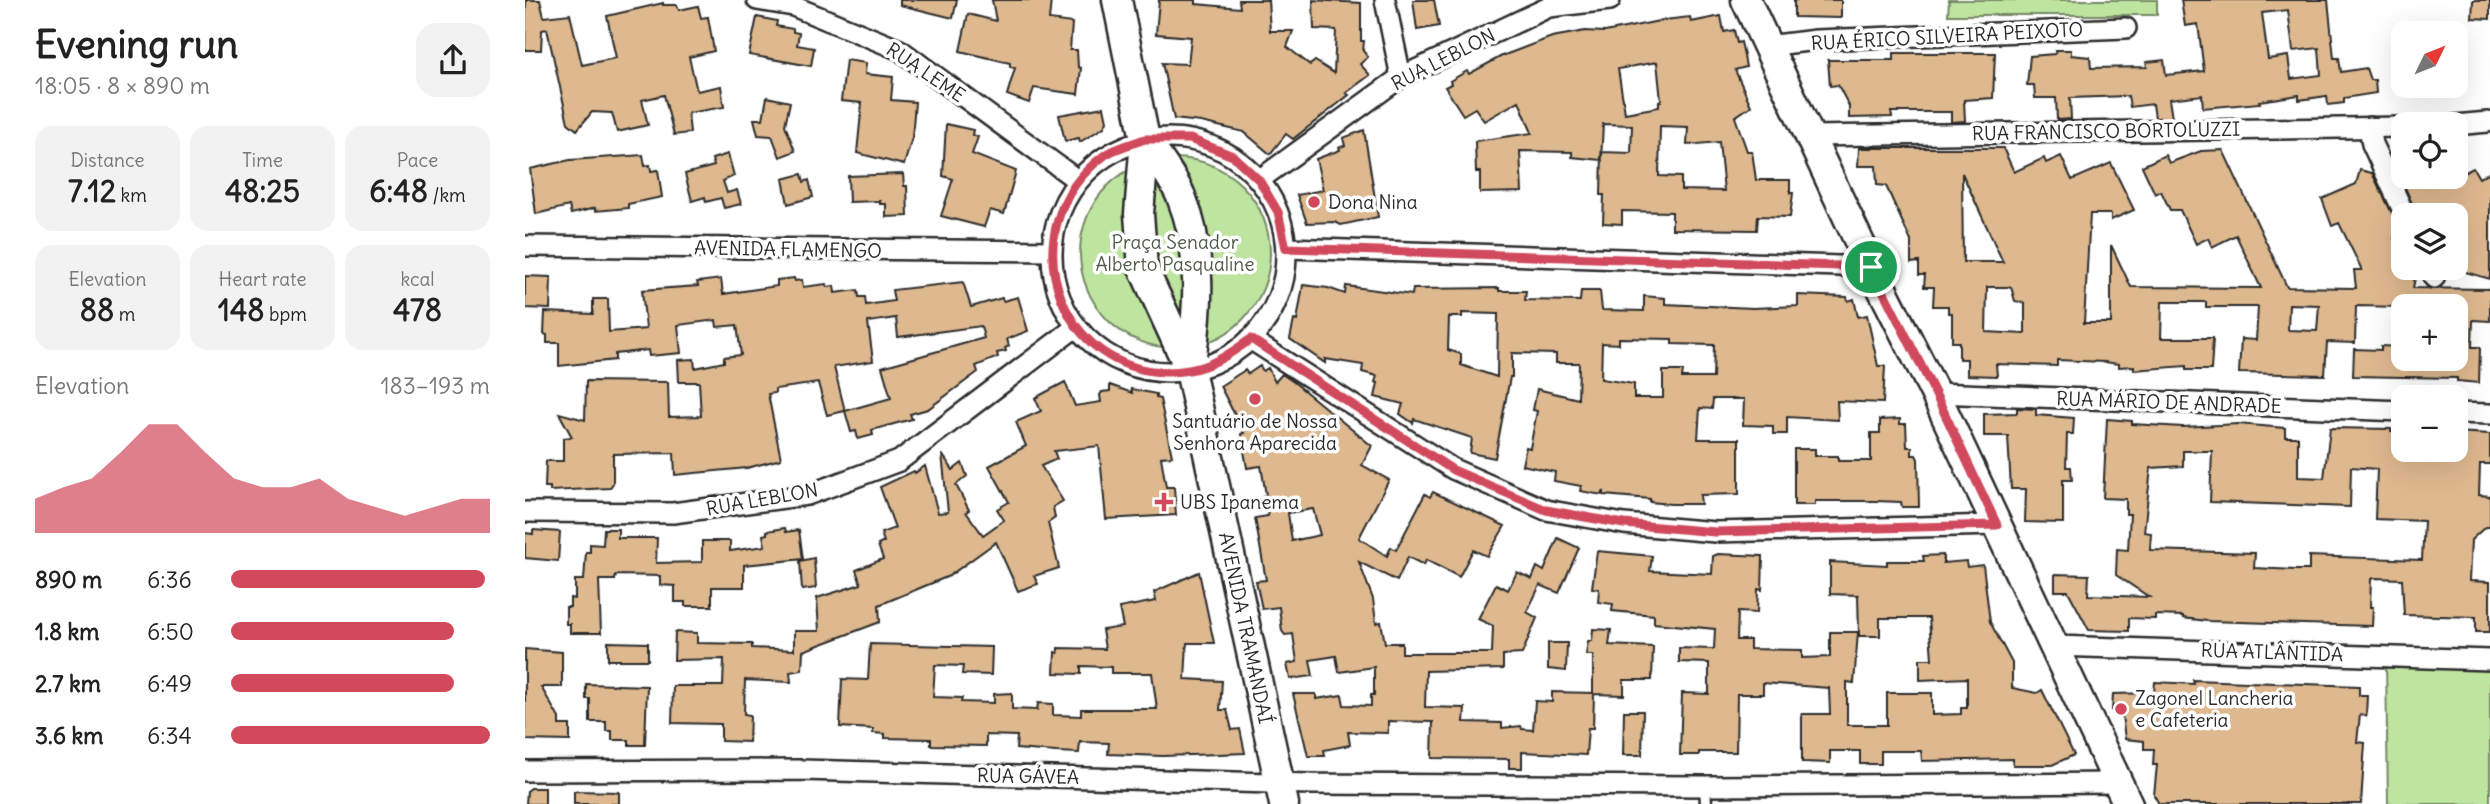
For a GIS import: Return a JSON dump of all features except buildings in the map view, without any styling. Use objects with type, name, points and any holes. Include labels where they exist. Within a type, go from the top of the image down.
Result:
[{"type":"main road","name":"AVENIDA TRAMANDAÍ","points":[[1117,0],[1145,139],[1139,248],[1143,268],[1189,370],[1282,794]]},
{"type":"main road","points":[[1746,0],[2124,793]]},
{"type":"main road","name":"AVENIDA TRAMANDAÍ","points":[[1145,139],[1182,198],[1199,275],[1189,370]]},
{"type":"main road","points":[[1141,194],[1145,187],[1156,181],[1165,181],[1176,186]]},
{"type":"main road","points":[[1166,321],[1174,328],[1184,331],[1193,326],[1196,320]]},
{"type":"street","name":"RUA LEME","points":[[757,0],[793,6],[900,50],[1077,180]]},
{"type":"street","points":[[1385,0],[1401,76]]},
{"type":"street","name":"RUA LEBLON","points":[[1259,180],[1401,76],[1549,7],[1610,0]]},
{"type":"street","name":"RUA ÉRICO SILVEIRA PEIXOTO","points":[[1767,46],[1816,40],[2126,28]]},
{"type":"street","points":[[2468,124],[2488,122]]},
{"type":"street","points":[[2369,127],[2372,144],[2399,203]]},
{"type":"street","name":"RUA FRANCISCO BORTOLUZZI","points":[[1810,136],[2391,127]]},
{"type":"street","points":[[1145,139],[1190,139],[1233,156],[1259,180],[1278,212],[1286,248],[1283,281],[1272,312],[1251,339],[1222,359],[1189,370],[1158,371],[1127,364],[1099,349],[1076,327],[1056,288],[1051,251],[1058,213],[1077,180],[1107,154],[1145,139]]},
{"type":"street","name":"AVENIDA FLAMENGO","points":[[525,246],[1051,251]]},
{"type":"street","points":[[1286,248],[1871,267]]},
{"type":"street","name":"RUA LEBLON","points":[[525,512],[673,513],[807,495],[899,461],[1076,327]]},
{"type":"street","points":[[1251,339],[1453,470],[1546,510],[1624,524],[1715,532],[1997,525]]},
{"type":"street","name":"RUA MÁRIO DE ANDRADE","points":[[1935,393],[2391,411]]},
{"type":"street","points":[[2468,413],[2490,414]]},
{"type":"street","name":"RUA ATLÂNTIDA","points":[[2055,646],[2490,660]]},
{"type":"street","name":"RUA GÁVEA","points":[[525,771],[802,770],[1282,794],[2124,793]]},
{"type":"green space","points":[[1949,0],[2157,0],[2157,15],[1948,15]]},
{"type":"green space","name":"Praça Senador Alberto Pasqualine","points":[[1175,158],[1211,165],[1242,186],[1263,217],[1270,253],[1263,289],[1242,320],[1211,341],[1175,348],[1139,341],[1108,320],[1087,289],[1080,253],[1087,217],[1108,186],[1139,165]]},
{"type":"green space","points":[[2386,660],[2490,667],[2490,804],[2388,804]]},
{"type":"place","name":"Dona Nina","points":[[1314,202]]},
{"type":"place","name":"Santuário de Nossa Senhora Aparecida","points":[[1255,399]]},
{"type":"place","name":"UBS Ipanema","points":[[1164,502]]},
{"type":"place","name":"Zagonel Lancheria e Cafeteria","points":[[2121,709]]},
{"type":"route","points":[[1145,139],[1190,139],[1233,156],[1259,180],[1278,212],[1286,248],[1871,267],[1935,393],[1997,525],[1715,532],[1624,524],[1546,510],[1453,470],[1251,339],[1222,359],[1189,370],[1158,371],[1127,364],[1099,349],[1076,327],[1056,288],[1051,251],[1058,213],[1077,180],[1107,154],[1145,139]]}]
